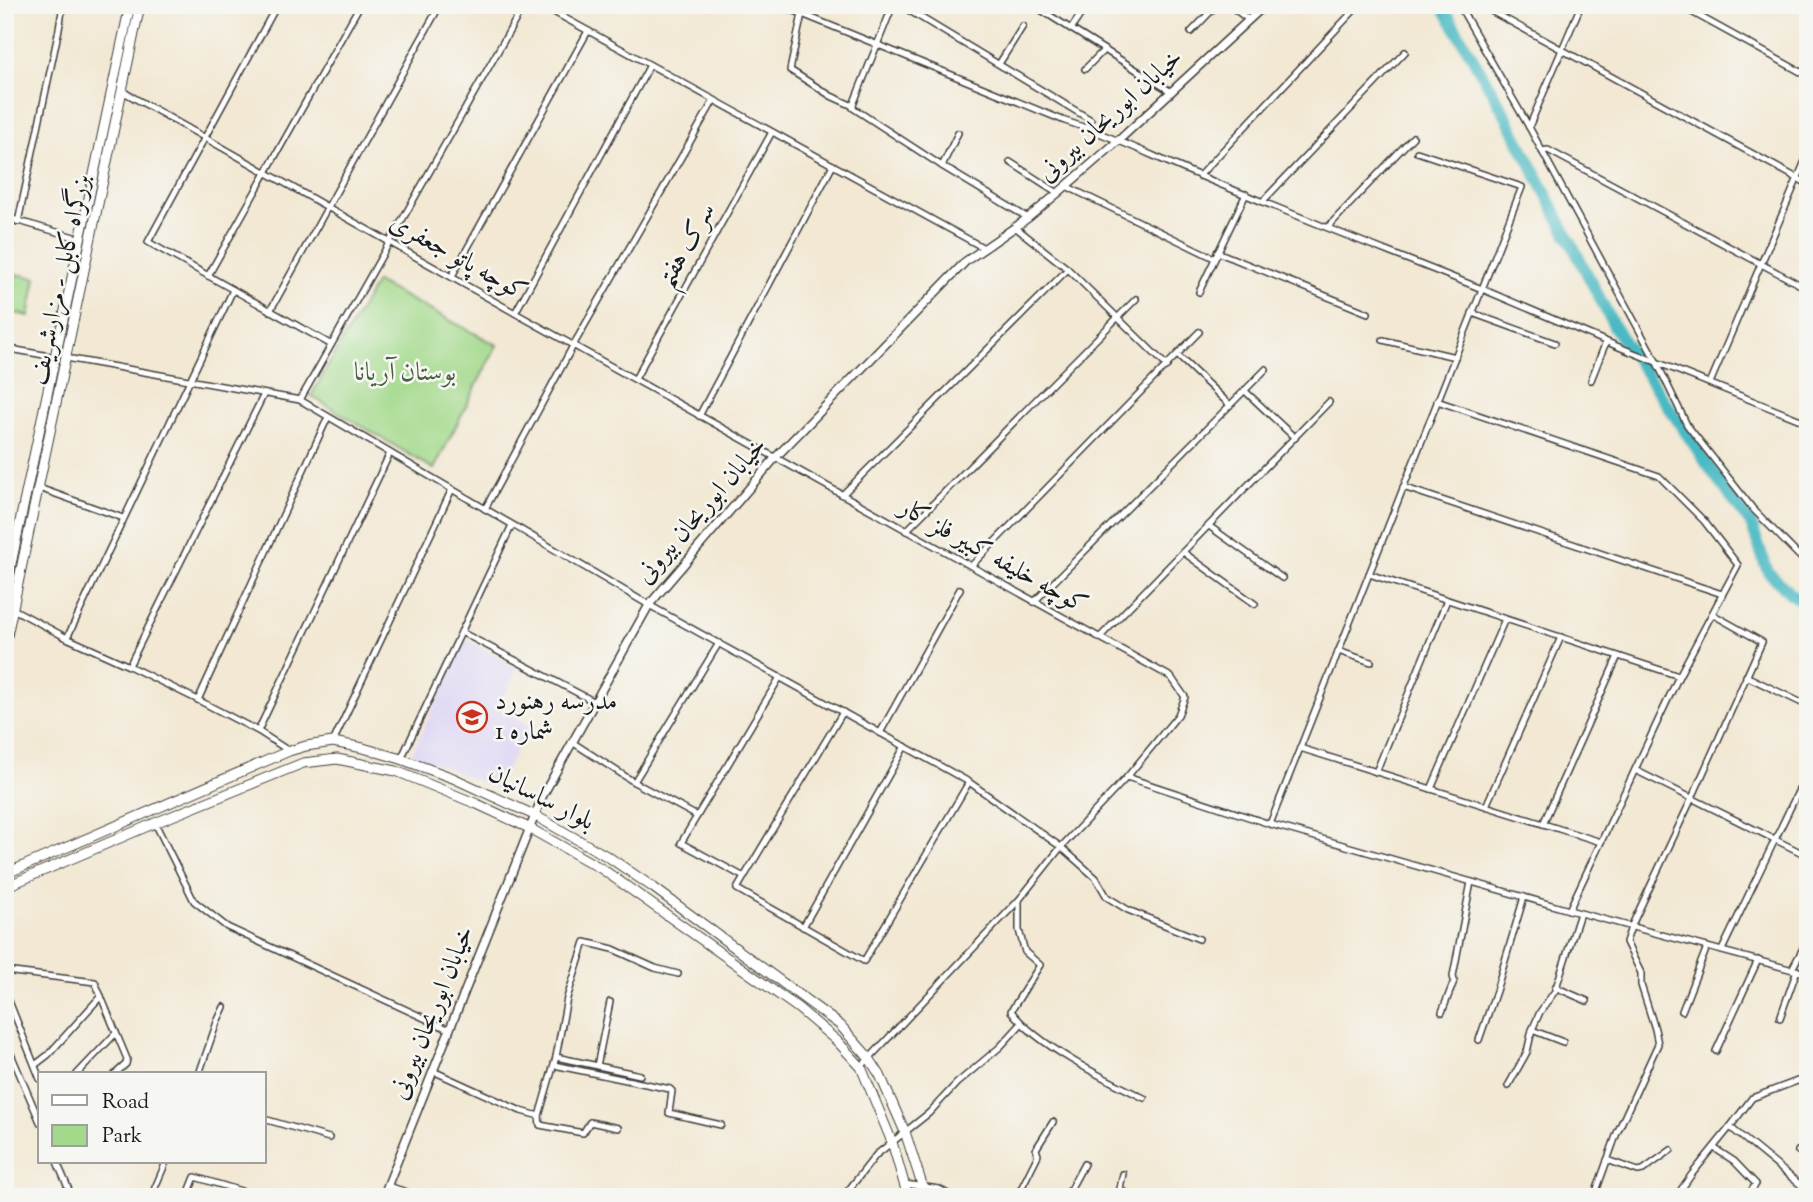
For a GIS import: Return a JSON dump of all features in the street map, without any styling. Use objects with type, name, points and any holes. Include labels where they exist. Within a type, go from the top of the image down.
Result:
[{"type":"highway","name":"بزرگراه کابل - مزارشریف","points":[[5,645],[66,359],[130,5]]},
{"type":"highway","name":"بزرگراه کابل - مزارشریف","points":[[5,592],[55,357],[86,241],[140,5]]},
{"type":"highway","name":"بلوار ساسانیان","points":[[5,874],[306,746],[333,742],[401,759],[453,778],[534,815],[610,858],[840,1025],[880,1075],[905,1132],[925,1192]]},
{"type":"highway","name":"بلوار ساسانیان","points":[[5,887],[303,763],[337,759],[396,771],[529,828],[602,869],[798,1008],[837,1041],[861,1067],[892,1142],[908,1197]]},
{"type":"street","points":[[18,222],[63,5]]},
{"type":"street","points":[[277,5],[148,242],[330,344]]},
{"type":"street","points":[[208,276],[360,5]]},
{"type":"street","points":[[270,310],[440,5]]},
{"type":"street","points":[[299,400],[524,5]]},
{"type":"street","points":[[541,5],[984,248]]},
{"type":"street","points":[[780,5],[1118,140],[1199,176],[1808,423]]},
{"type":"street","points":[[807,5],[802,14],[790,70],[831,96],[853,106],[942,166],[1028,218]]},
{"type":"street","points":[[853,106],[893,5]]},
{"type":"street","points":[[900,5],[1091,120],[1088,128]]},
{"type":"street","points":[[1033,5],[1170,91]]},
{"type":"street","points":[[1071,29],[1087,5]]},
{"type":"street","points":[[1191,32],[1216,5]]},
{"type":"street","points":[[1229,5],[1249,20]]},
{"type":"street","name":"خیابان ابوریحان بیرونی","points":[[383,1197],[534,815],[649,605],[776,457],[966,261],[1028,218],[1058,193],[1265,5]]},
{"type":"street","points":[[1199,176],[1359,5]]},
{"type":"street","points":[[1459,5],[1529,127],[1656,361],[1687,425],[1753,509],[1808,565]]},
{"type":"street","points":[[1480,5],[1808,184]]},
{"type":"street","points":[[1529,127],[1581,5]]},
{"type":"street","points":[[1679,5],[1808,76]]},
{"type":"street","points":[[999,64],[1023,26]]},
{"type":"street","points":[[452,276],[588,31]]},
{"type":"street","points":[[1085,69],[1104,50]]},
{"type":"street","points":[[1263,201],[1405,52]]},
{"type":"street","points":[[514,313],[650,65]]},
{"type":"street","name":"کوچه پاتو جعفری","points":[[122,91],[514,313],[776,457]]},
{"type":"street","points":[[485,509],[574,344],[714,100]]},
{"type":"street","name":"سرک هفتم","points":[[635,379],[772,132]]},
{"type":"street","points":[[942,166],[958,133]]},
{"type":"street","points":[[1328,227],[1413,137]]},
{"type":"street","points":[[1542,151],[1548,150],[1808,289]]},
{"type":"street","points":[[1270,824],[1522,187],[1417,152]]},
{"type":"street","points":[[1710,383],[1808,154]]},
{"type":"street","points":[[1010,162],[1058,193]]},
{"type":"street","points":[[699,416],[833,165]]},
{"type":"street","points":[[1066,186],[1216,255],[1368,313]]},
{"type":"street","points":[[1199,292],[1246,194]]},
{"type":"street","points":[[5,217],[86,241]]},
{"type":"street","points":[[1015,227],[1068,269],[1167,366]]},
{"type":"street","points":[[842,495],[1068,269]]},
{"type":"street","points":[[66,638],[233,290]]},
{"type":"street","points":[[906,531],[1136,299]]},
{"type":"street","points":[[1472,313],[1555,343]]},
{"type":"street","points":[[971,566],[1199,332]]},
{"type":"street","points":[[1383,340],[1455,357]]},
{"type":"street","points":[[1591,380],[1606,342]]},
{"type":"street","points":[[5,348],[55,357]]},
{"type":"street","points":[[1177,355],[1230,405]]},
{"type":"street","points":[[66,359],[299,400],[649,605],[969,782],[1061,847],[1096,878],[1107,897],[1128,910],[1199,939]]},
{"type":"street","points":[[1034,602],[1266,369]]},
{"type":"street","points":[[1245,391],[1295,438]]},
{"type":"street","points":[[130,666],[264,394]]},
{"type":"street","points":[[1437,401],[1659,476],[1704,521],[1738,565],[1679,676],[1569,910]]},
{"type":"street","points":[[1099,638],[1329,402]]},
{"type":"street","points":[[198,700],[328,417]]},
{"type":"street","points":[[258,731],[390,453]]},
{"type":"street","name":"کوچه خلیفه کبیر فلز کار","points":[[776,457],[1171,677],[1185,696],[1178,715],[1127,776]]},
{"type":"street","points":[[1403,487],[1722,594]]},
{"type":"street","points":[[38,488],[123,518]]},
{"type":"street","points":[[333,742],[452,489]]},
{"type":"street","points":[[401,759],[513,525]]},
{"type":"street","points":[[1209,526],[1282,578]]},
{"type":"street","points":[[1183,552],[1255,604]]},
{"type":"street","points":[[1369,574],[1679,676]]},
{"type":"street","points":[[880,733],[960,589]]},
{"type":"street","points":[[1376,772],[1447,600]]},
{"type":"street","points":[[13,609],[66,638],[198,700],[258,731],[289,751]]},
{"type":"street","points":[[1594,1197],[1617,1133],[1658,1044],[1640,985],[1641,973],[1626,942],[1762,642],[1712,614]]},
{"type":"street","points":[[1431,789],[1505,619]]},
{"type":"street","points":[[461,632],[595,702]]},
{"type":"street","points":[[1486,806],[1561,637]]},
{"type":"street","points":[[634,782],[719,643]]},
{"type":"street","points":[[1338,651],[1371,662]]},
{"type":"street","points":[[1543,824],[1618,656]]},
{"type":"street","points":[[1746,676],[1808,706]]},
{"type":"street","points":[[744,877],[681,843],[780,677]]},
{"type":"street","points":[[843,712],[737,889],[864,961],[969,782]]},
{"type":"street","points":[[572,742],[634,782],[697,816]]},
{"type":"street","points":[[803,927],[905,746]]},
{"type":"street","points":[[1300,748],[1601,842]]},
{"type":"street","points":[[1635,770],[1808,856]]},
{"type":"street","points":[[1722,950],[1808,771]]},
{"type":"street","points":[[861,1067],[1019,900],[1061,847],[1127,776],[1270,824],[1569,910],[1808,974]]},
{"type":"street","points":[[155,823],[194,901],[227,927],[450,1030]]},
{"type":"street","points":[[1442,1012],[1454,981],[1471,882]]},
{"type":"street","points":[[1479,1040],[1524,897]]},
{"type":"street","points":[[1019,900],[1019,930],[1025,952],[1040,965],[1011,1010],[1021,1024],[1055,1048],[1104,1079],[1144,1098]]},
{"type":"street","points":[[1508,1086],[1527,1052],[1539,1012],[1551,998],[1580,913]]},
{"type":"street","points":[[1780,1018],[1808,939]]},
{"type":"street","points":[[618,1128],[590,1122],[583,1132],[540,1125],[539,1116],[554,1066],[567,998],[585,942],[613,949],[655,968],[678,974]]},
{"type":"street","points":[[1682,1011],[1707,947]]},
{"type":"street","points":[[1716,1051],[1758,960]]},
{"type":"street","points":[[5,971],[95,982],[127,1059],[126,1064],[117,1072]]},
{"type":"street","points":[[1555,987],[1587,1000]]},
{"type":"street","points":[[5,991],[38,1073]]},
{"type":"street","points":[[35,1065],[48,1055],[101,996]]},
{"type":"street","points":[[597,1066],[610,1002]]},
{"type":"street","points":[[201,1072],[216,1021],[224,1007]]},
{"type":"street","points":[[843,1197],[876,1155],[929,1113],[1021,1024]]},
{"type":"street","points":[[1532,1030],[1563,1042]]},
{"type":"street","points":[[79,1072],[116,1033]]},
{"type":"street","points":[[5,1040],[38,1117]]},
{"type":"street","points":[[556,1057],[640,1075]]},
{"type":"street","points":[[554,1066],[670,1089],[672,1091],[668,1113],[721,1125]]},
{"type":"street","points":[[433,1071],[521,1111],[539,1116]]},
{"type":"street","points":[[1678,1196],[1752,1098],[1808,1077]]},
{"type":"street","points":[[266,1120],[329,1138]]},
{"type":"street","points":[[1017,1197],[1038,1153],[1036,1149],[1053,1122]]},
{"type":"street","points":[[1730,1128],[1808,1191]]},
{"type":"street","points":[[1714,1148],[1732,1160],[1756,1184],[1747,1197]]},
{"type":"street","points":[[1607,1160],[1638,1171],[1671,1150]]},
{"type":"street","points":[[1798,1151],[1808,1156]]},
{"type":"street","points":[[58,1164],[72,1197]]},
{"type":"street","points":[[151,1197],[165,1164]]},
{"type":"street","points":[[1066,1197],[1084,1164]]},
{"type":"street","points":[[1124,1174],[1120,1188],[1126,1197]]},
{"type":"street","points":[[187,1197],[195,1177],[261,1197]]},
{"type":"street","points":[[905,1184],[925,1192],[939,1189],[953,1197]]},
{"type":"street","points":[[388,1186],[422,1197]]},
{"type":"shaded area","name":"مدرسه رهنورد شماره 1","points":[[466,639],[518,668],[498,707],[530,726],[496,789],[412,753]]},
{"type":"green space","points":[[16,274],[36,278],[29,316],[9,312]]},
{"type":"green space","name":"بوستان آریانا","points":[[376,282],[497,345],[434,469],[311,396]]},
{"type":"waterway","points":[[1442,5],[1504,112],[1615,328],[1751,524],[1768,572],[1791,594],[1808,605]]},
{"type":"place","name":"مدرسه رهنورد شماره 1","points":[[472,717]]}]
